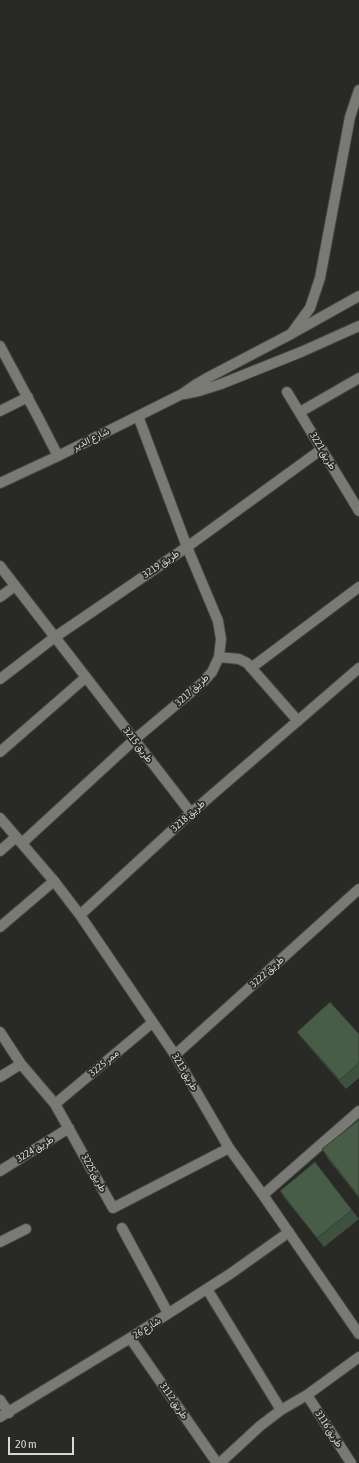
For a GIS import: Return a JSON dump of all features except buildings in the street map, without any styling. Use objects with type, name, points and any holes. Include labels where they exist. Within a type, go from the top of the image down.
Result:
[{"type":"street","points":[[292,334],[310,308],[320,278],[350,116],[359,90]]},
{"type":"street","name":"شارع الدير","points":[[0,483],[58,456],[182,394],[195,384],[292,334],[359,296]]},
{"type":"street","name":"شارع الدير","points":[[182,394],[199,391],[221,384],[359,326]]},
{"type":"street","points":[[0,346],[58,456]]},
{"type":"street","points":[[300,412],[359,378]]},
{"type":"street","name":"طريق 3221","points":[[287,392],[359,511]]},
{"type":"street","points":[[0,411],[28,397]]},
{"type":"street","name":"طريق 3217","points":[[0,851],[19,840],[202,683],[212,672],[219,657],[221,639],[218,621],[187,547],[138,416]]},
{"type":"street","name":"طريق 3219","points":[[0,679],[55,637],[187,547],[322,449]]},
{"type":"street","name":"طريق 3215","points":[[0,566],[191,813]]},
{"type":"street","points":[[0,597],[15,586]]},
{"type":"street","points":[[251,668],[359,586]]},
{"type":"street","points":[[219,657],[239,659],[247,663],[298,721]]},
{"type":"street","name":"طريق 3218","points":[[80,915],[191,813],[359,668]]},
{"type":"street","points":[[0,752],[86,678]]},
{"type":"street","name":"طريق 3213","points":[[0,818],[54,881],[80,915],[175,1055],[229,1148],[263,1194],[359,1334]]},
{"type":"street","points":[[0,928],[54,881]]},
{"type":"street","name":"طريق 3222","points":[[175,1055],[359,889]]},
{"type":"street","name":"ممر 3225","points":[[55,1104],[152,1023]]},
{"type":"street","name":"طريق 3225","points":[[0,1032],[21,1064],[55,1104],[114,1208],[229,1148]]},
{"type":"street","points":[[0,1077],[21,1064]]},
{"type":"street","points":[[263,1194],[359,1111]]},
{"type":"street","name":"طريق 3224","points":[[0,1170],[69,1128]]},
{"type":"street","points":[[122,1228],[168,1313]]},
{"type":"street","points":[[0,1242],[26,1229]]},
{"type":"street","name":"شارع 26","points":[[4,1415],[207,1289],[289,1232]]},
{"type":"street","points":[[207,1289],[281,1410]]},
{"type":"street","name":"طريق 3112","points":[[130,1338],[217,1463]]},
{"type":"street","points":[[220,1463],[238,1445],[281,1410],[307,1395],[359,1357]]},
{"type":"street","name":"طريق 3116","points":[[307,1395],[351,1463]]},
{"type":"street","points":[[0,1400],[4,1415]]}]
